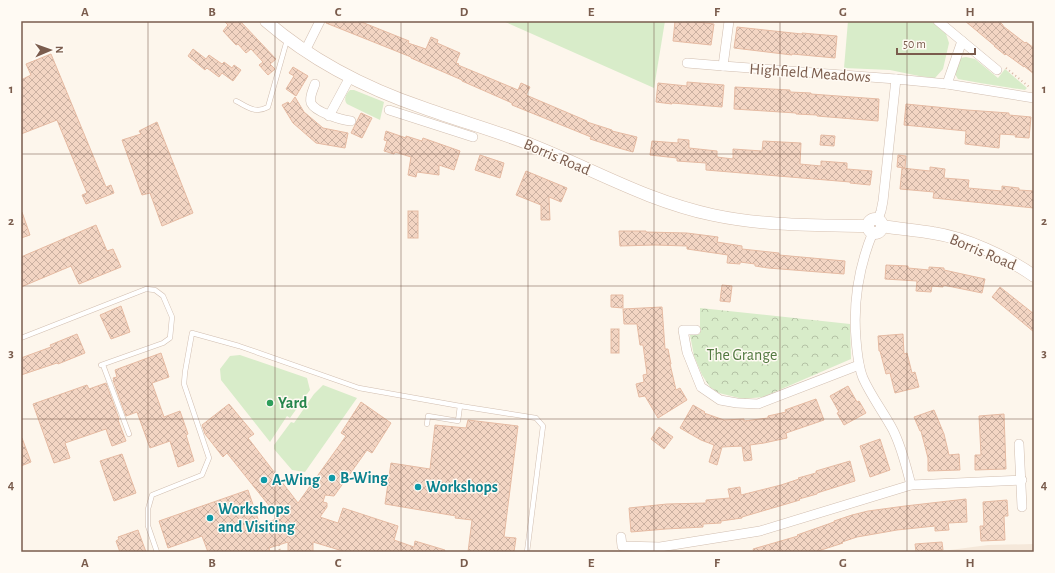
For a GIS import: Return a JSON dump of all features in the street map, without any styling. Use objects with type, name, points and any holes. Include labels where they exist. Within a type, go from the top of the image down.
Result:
[{"type":"street","name":"Borris Road","points":[[266,21],[305,51],[350,77],[384,94],[531,145],[635,191],[659,200],[685,208],[726,217],[759,222],[788,225],[875,226],[934,233],[963,240],[997,255],[1034,276]]},
{"type":"street","points":[[305,51],[320,21]]},
{"type":"street","points":[[723,66],[729,21]]},
{"type":"street","points":[[938,21],[996,70]]},
{"type":"street","points":[[947,84],[962,41]]},
{"type":"street","name":"Highfield Meadows","points":[[687,63],[896,79],[1032,94]]},
{"type":"street","points":[[330,116],[350,77]]},
{"type":"street","points":[[896,79],[883,201],[881,211],[868,244],[864,259],[857,290],[854,322],[856,347],[863,378],[901,448],[911,485]]},
{"type":"street","points":[[315,84],[310,101],[312,104],[330,116],[350,121]]},
{"type":"street","points":[[389,110],[473,137]]},
{"type":"street","points":[[429,123],[434,112]]},
{"type":"street","points":[[696,330],[683,330],[687,352],[701,387],[720,400],[737,404],[758,404],[859,365]]},
{"type":"street","points":[[1019,444],[1022,480],[1022,508]]},
{"type":"street","points":[[621,537],[622,546],[660,547],[760,531],[911,485],[1022,480]]},
{"type":"lane","points":[[236,100],[253,109],[262,110],[268,107],[287,38]]},
{"type":"lane","points":[[21,338],[146,289],[155,290],[163,296],[172,317],[170,338],[163,343],[102,365],[129,434]]},
{"type":"lane","points":[[157,552],[148,526],[148,509],[152,495],[202,475],[209,458],[184,384],[192,333],[239,346],[359,388],[536,418],[543,426],[527,552]]},
{"type":"lane","points":[[427,424],[428,416],[458,421],[460,406]]},
{"type":"path","points":[[996,70],[1004,66],[1028,86],[1032,94]]},
{"type":"path","points":[[279,545],[280,552]]},
{"type":"shaded area","points":[[1034,544],[1034,552],[935,552],[988,545]]},
{"type":"green space","points":[[503,21],[665,21],[654,88]]},
{"type":"green space","points":[[848,21],[931,21],[946,34],[949,43],[943,69],[935,78],[890,70],[844,68]]},
{"type":"green space","points":[[966,57],[975,59],[998,78],[1005,69],[1027,88],[1025,90],[958,79],[955,74],[960,58]]},
{"type":"green space","points":[[350,90],[354,90],[384,102],[380,120],[347,104],[345,100],[347,93]]},
{"type":"green space","name":"The Grange","points":[[700,308],[850,324],[851,359],[763,397],[743,399],[719,393],[710,387],[702,375],[694,356],[690,335],[700,334]]},
{"type":"green space","name":"Yard","points":[[240,355],[307,378],[310,390],[290,418],[287,416],[270,442],[221,380],[220,369],[230,356]]},
{"type":"green space","name":"Yard","points":[[323,385],[357,398],[305,472],[292,470],[274,449],[274,445],[291,422],[294,423],[314,394]]},
{"type":"building","points":[[224,21],[240,21],[276,59],[270,64],[275,69],[268,75],[259,65],[263,62],[251,49],[246,53],[238,44],[236,45],[223,31],[228,25]]},
{"type":"building","points":[[326,21],[359,21],[409,41],[408,43],[426,49],[431,37],[438,40],[437,43],[460,53],[456,63],[459,64],[458,65],[518,90],[521,83],[530,87],[526,95],[587,122],[612,131],[637,137],[633,152],[590,139],[591,137],[512,105],[512,103],[462,80],[411,57],[326,23]]},
{"type":"building","points":[[675,21],[714,24],[711,45],[673,41]]},
{"type":"building","points":[[965,21],[999,21],[1003,26],[1025,43],[1026,42],[1034,48],[1034,74],[1006,54],[1005,55]]},
{"type":"building","points":[[737,27],[837,36],[835,58],[792,55],[734,48]]},
{"type":"building","points":[[193,49],[206,59],[209,55],[222,64],[224,62],[232,68],[234,65],[241,70],[233,81],[222,73],[219,77],[207,68],[205,70],[188,56]]},
{"type":"building","points":[[51,54],[106,187],[111,185],[114,193],[86,204],[82,195],[87,193],[57,120],[21,134],[21,80],[31,75],[26,64]]},
{"type":"building","points":[[293,67],[308,76],[296,96],[286,89],[294,76],[289,73]]},
{"type":"building","points":[[687,82],[724,85],[722,107],[656,102],[658,83],[687,86]]},
{"type":"building","points":[[735,87],[790,90],[790,92],[879,99],[878,121],[734,109]]},
{"type":"building","points":[[295,97],[304,112],[323,128],[348,133],[345,148],[316,143],[293,123],[282,105],[288,102],[290,104]]},
{"type":"building","points":[[906,104],[1009,113],[1009,115],[1031,117],[1029,138],[1000,134],[999,148],[965,144],[966,131],[904,125]]},
{"type":"building","points":[[361,113],[372,118],[362,138],[351,133]]},
{"type":"building","points":[[157,122],[193,213],[162,226],[150,193],[142,195],[122,140],[141,134],[139,131]]},
{"type":"building","points":[[386,131],[406,138],[406,136],[422,141],[423,138],[460,151],[454,170],[439,165],[439,175],[417,172],[416,177],[408,175],[411,157],[395,152],[394,154],[384,151],[387,141],[384,140]]},
{"type":"building","points":[[821,135],[835,136],[834,146],[820,145]]},
{"type":"building","points":[[678,139],[689,140],[689,148],[717,151],[717,157],[733,159],[733,149],[762,151],[763,141],[801,143],[800,164],[821,166],[821,161],[847,163],[847,169],[872,171],[870,185],[706,170],[706,163],[677,161],[677,158],[650,155],[652,141],[678,143]]},
{"type":"building","points":[[480,155],[504,163],[500,178],[475,170]]},
{"type":"building","points":[[898,155],[906,156],[905,168],[897,167]]},
{"type":"building","points":[[930,167],[945,169],[944,178],[969,180],[968,188],[1002,191],[1002,186],[1019,188],[1019,190],[1034,191],[1034,208],[933,198],[934,192],[900,189],[902,168],[930,171]]},
{"type":"building","points":[[526,171],[567,188],[561,202],[549,197],[550,220],[541,220],[541,205],[516,195]]},
{"type":"building","points":[[408,211],[418,211],[418,238],[408,238]]},
{"type":"building","points":[[21,212],[30,235],[21,238]]},
{"type":"building","points":[[96,225],[107,251],[113,249],[121,267],[79,284],[71,266],[21,287],[21,257]]},
{"type":"building","points":[[619,231],[687,233],[718,237],[717,242],[742,246],[742,249],[779,253],[779,255],[845,261],[844,274],[768,268],[740,262],[740,264],[727,263],[728,255],[687,249],[687,246],[620,246]]},
{"type":"building","points":[[886,265],[908,266],[908,268],[929,270],[929,267],[944,268],[944,270],[985,279],[982,293],[943,285],[943,287],[932,286],[931,292],[916,291],[917,281],[885,279]]},
{"type":"building","points":[[722,285],[732,286],[730,302],[720,301]]},
{"type":"building","points":[[1000,287],[1034,314],[1034,332],[992,297]]},
{"type":"building","points":[[611,295],[623,295],[623,308],[611,307]]},
{"type":"building","points":[[121,306],[130,332],[111,339],[100,315]]},
{"type":"building","points":[[662,307],[665,349],[668,349],[676,390],[680,388],[687,400],[658,418],[645,396],[639,397],[636,384],[644,382],[643,375],[647,374],[643,345],[640,345],[637,324],[624,324],[623,309]]},
{"type":"building","points":[[611,329],[619,329],[619,353],[611,353]]},
{"type":"building","points":[[77,334],[85,353],[58,364],[57,363],[21,375],[21,358],[51,347],[50,345]]},
{"type":"building","points":[[903,334],[904,354],[907,353],[912,373],[915,372],[919,387],[895,393],[890,373],[886,374],[879,351],[878,336]]},
{"type":"building","points":[[161,353],[169,377],[152,383],[164,417],[180,411],[188,434],[186,435],[194,461],[178,467],[170,441],[150,448],[137,412],[126,416],[113,380],[113,378],[117,377],[115,370]]},
{"type":"building","points":[[106,383],[126,441],[112,446],[106,429],[65,443],[70,458],[54,463],[33,404],[87,385],[89,389]]},
{"type":"building","points":[[848,386],[857,402],[859,401],[866,413],[844,425],[830,396]]},
{"type":"building","points":[[816,399],[824,420],[786,433],[787,438],[750,445],[752,460],[744,461],[742,446],[722,447],[717,465],[709,462],[714,445],[701,440],[680,428],[693,405],[705,412],[704,413],[724,420],[744,419],[744,421],[768,418],[768,416],[786,412],[785,410]]},
{"type":"building","points":[[361,402],[391,423],[372,453],[367,450],[334,496],[325,495],[323,502],[327,503],[327,507],[320,517],[338,523],[343,508],[398,526],[394,540],[414,547],[415,541],[445,550],[444,552],[346,552],[313,542],[313,552],[288,552],[288,542],[269,548],[270,552],[208,552],[202,536],[168,548],[159,521],[248,490],[260,525],[279,518],[227,453],[223,457],[205,434],[202,425],[229,404],[254,434],[248,438],[298,503],[346,436],[341,433]]},
{"type":"building","points":[[934,410],[944,434],[949,455],[959,454],[960,470],[928,471],[928,458],[921,431],[914,417]]},
{"type":"building","points":[[1004,414],[1006,469],[975,470],[975,455],[981,455],[979,416]]},
{"type":"building","points":[[468,420],[518,426],[504,537],[516,538],[514,552],[468,552],[472,520],[385,504],[391,463],[430,469],[435,425],[466,428]]},
{"type":"building","points":[[659,427],[673,437],[664,449],[651,439]]},
{"type":"building","points":[[21,438],[31,462],[21,466]]},
{"type":"building","points":[[880,439],[890,470],[870,477],[860,446]]},
{"type":"building","points":[[122,454],[136,493],[114,501],[100,461]]},
{"type":"building","points":[[850,461],[855,481],[799,499],[800,500],[742,518],[721,521],[721,523],[703,524],[703,527],[631,532],[629,508],[667,504],[706,503],[706,500],[730,498],[728,489],[740,487],[741,495],[781,485],[816,473],[816,471]]},
{"type":"building","points":[[966,499],[967,522],[948,523],[949,530],[935,531],[935,526],[897,530],[857,537],[815,552],[754,552],[753,549],[798,536],[797,535],[834,521],[868,511]]},
{"type":"building","points":[[1007,500],[1008,516],[1004,516],[1005,540],[981,541],[980,526],[984,526],[983,502]]},
{"type":"building","points":[[138,530],[146,552],[120,552],[116,541],[119,539],[118,537]]},
{"type":"building","points":[[942,542],[943,550],[916,552],[915,544]]},
{"type":"place","name":"Yard","points":[[270,403]]},
{"type":"place","name":"B-Wing","points":[[332,478]]},
{"type":"place","name":"A-Wing","points":[[264,480]]},
{"type":"place","name":"Workshops","points":[[418,487]]},
{"type":"place","name":"Workshops and Visiting","points":[[210,518]]}]
